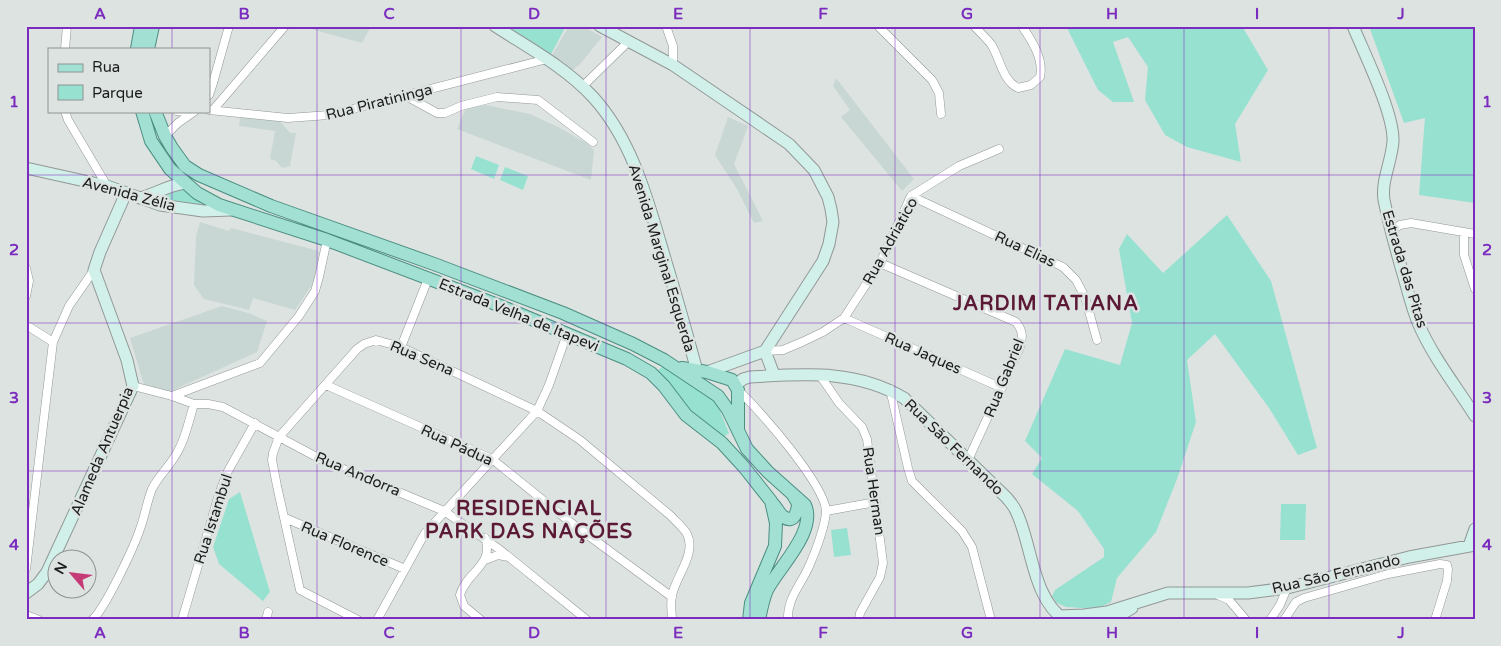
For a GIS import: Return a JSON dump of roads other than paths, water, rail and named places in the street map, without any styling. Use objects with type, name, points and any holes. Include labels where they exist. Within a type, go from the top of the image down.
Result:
[{"type":"main road","points":[[137,48],[141,26]]},
{"type":"main road","points":[[148,48],[153,26]]},
{"type":"main road","name":"Avenida Marginal Esquerda","points":[[495,26],[563,70],[602,108],[615,127],[633,160],[702,371]]},
{"type":"main road","points":[[600,26],[673,65],[789,144],[814,170],[828,197],[833,222],[829,244],[823,261],[765,351],[774,375]]},
{"type":"main road","name":"Estrada das Pitas","points":[[1352,27],[1392,126],[1393,140],[1384,186],[1384,198],[1391,232],[1419,325],[1431,348],[1475,416]]},
{"type":"main road","name":"Estrada Velha de Itapevi","points":[[142,112],[151,141],[170,169],[197,192],[233,210],[326,240],[498,305],[628,358],[652,373],[686,415],[722,443],[771,501],[776,523],[775,546],[751,603],[749,620]]},
{"type":"main road","name":"Estrada Velha de Itapevi","points":[[155,112],[165,136],[185,166],[199,174],[271,206],[427,261],[563,313],[633,344],[672,366],[718,396],[728,410],[747,449],[763,467],[792,492],[808,512],[807,523],[800,539],[766,592],[759,620]]},
{"type":"main road","name":"Avenida Zélia","points":[[26,168],[107,186],[160,205],[203,210],[233,210]]},
{"type":"main road","points":[[140,198],[152,195],[175,184],[185,183],[208,186],[265,208],[271,206]]},
{"type":"main road","points":[[94,270],[126,193]]},
{"type":"main road","name":"Alameda Antuerpia","points":[[26,593],[38,584],[47,572],[133,386],[127,360],[94,270]]},
{"type":"main road","name":"Rua Adriatico","points":[[702,371],[765,351]]},
{"type":"main road","points":[[672,366],[729,377],[737,388],[738,433]]},
{"type":"main road","name":"Rua São Fernando","points":[[737,388],[742,379],[750,377],[819,374],[853,378],[890,389],[904,398],[1007,498],[1016,510],[1036,575],[1045,597],[1060,618],[1107,612],[1168,593],[1248,592],[1287,588],[1409,557],[1472,546],[1475,529]]},
{"type":"main road","points":[[771,501],[784,517],[792,518],[796,516],[798,504],[792,492]]},
{"type":"main road","name":"Rua São Fernando","points":[[1112,620],[1144,601]]},
{"type":"street","points":[[65,48],[67,26]]},
{"type":"street","points":[[211,110],[285,26]]},
{"type":"street","points":[[666,26],[673,46],[673,65]]},
{"type":"street","points":[[878,26],[932,80],[939,93],[941,114]]},
{"type":"street","points":[[974,26],[990,43],[1007,79],[1018,88],[1031,85],[1040,77],[1041,63],[1033,44],[1022,26]]},
{"type":"street","points":[[210,93],[229,28]]},
{"type":"street","points":[[582,87],[629,41]]},
{"type":"street","name":"Rua Piratininga","points":[[211,110],[288,118],[313,118],[547,59]]},
{"type":"street","points":[[406,96],[437,113],[445,113],[461,106],[497,97],[538,100],[593,142]]},
{"type":"street","points":[[65,112],[68,120],[107,186]]},
{"type":"street","points":[[165,136],[192,112]]},
{"type":"street","name":"Rua Adriatico","points":[[765,351],[783,350],[823,332],[844,318],[862,294],[880,263],[912,196],[959,166],[999,149]]},
{"type":"street","name":"Rua Elias","points":[[912,196],[1063,267],[1076,280],[1085,297],[1097,340]]},
{"type":"street","points":[[1391,232],[1400,225],[1411,223],[1475,234]]},
{"type":"street","points":[[1464,232],[1464,255],[1475,290]]},
{"type":"street","points":[[172,396],[260,363],[299,316],[315,291],[326,240]]},
{"type":"street","name":"Rua Gabriel","points":[[880,263],[1016,322],[1021,328],[1023,336],[1002,388],[968,460]]},
{"type":"street","points":[[26,268],[29,281],[26,296]]},
{"type":"street","points":[[26,569],[53,342],[69,306],[94,270]]},
{"type":"street","points":[[401,347],[428,279]]},
{"type":"street","name":"Rua Jaques","points":[[844,318],[1002,388]]},
{"type":"street","points":[[26,325],[53,342]]},
{"type":"street","points":[[377,620],[425,533],[537,411],[550,385],[567,334]]},
{"type":"street","name":"Rua Sena","points":[[358,620],[300,590],[272,460],[280,438],[358,349],[364,344],[376,340],[401,347],[537,411],[580,440],[671,516],[688,536],[688,552],[672,597],[672,620]]},
{"type":"street","name":"Rua Herman","points":[[819,374],[839,403],[862,427],[867,439],[883,563],[880,578],[860,613],[859,620]]},
{"type":"street","name":"Rua Pádua","points":[[326,385],[492,459],[570,522],[672,597]]},
{"type":"street","name":"Rua Andorra","points":[[133,386],[194,404],[223,408],[324,461],[444,511],[484,538],[588,620]]},
{"type":"street","points":[[737,388],[799,459],[819,494],[826,511],[818,544],[809,567],[790,599],[788,620]]},
{"type":"street","points":[[890,389],[912,481],[962,531],[972,547],[991,620]]},
{"type":"street","points":[[92,620],[101,608],[129,554],[140,529],[151,491],[179,451],[194,404]]},
{"type":"street","name":"Rua Istambul","points":[[182,620],[219,494],[228,470],[255,424]]},
{"type":"street","points":[[826,511],[876,502]]},
{"type":"street","name":"Rua Florence","points":[[285,518],[405,569]]},
{"type":"street","points":[[481,620],[464,606],[460,595],[465,583],[484,560],[488,548],[484,538]]},
{"type":"street","points":[[484,560],[498,555],[510,558]]},
{"type":"street","points":[[1284,620],[1296,602],[1304,598],[1388,574],[1440,564],[1447,566],[1448,576],[1435,620]]},
{"type":"street","points":[[26,586],[26,593]]},
{"type":"street","points":[[1270,620],[1280,605],[1287,588]]},
{"type":"street","points":[[1209,592],[1229,600],[1246,620]]},
{"type":"street","points":[[26,615],[39,620]]},
{"type":"district","name":"JARDIM TATIANA","points":[[1046,303]]},
{"type":"district","name":"RESIDENCIAL PARK DAS NAÇÕES","points":[[529,520]]}]
